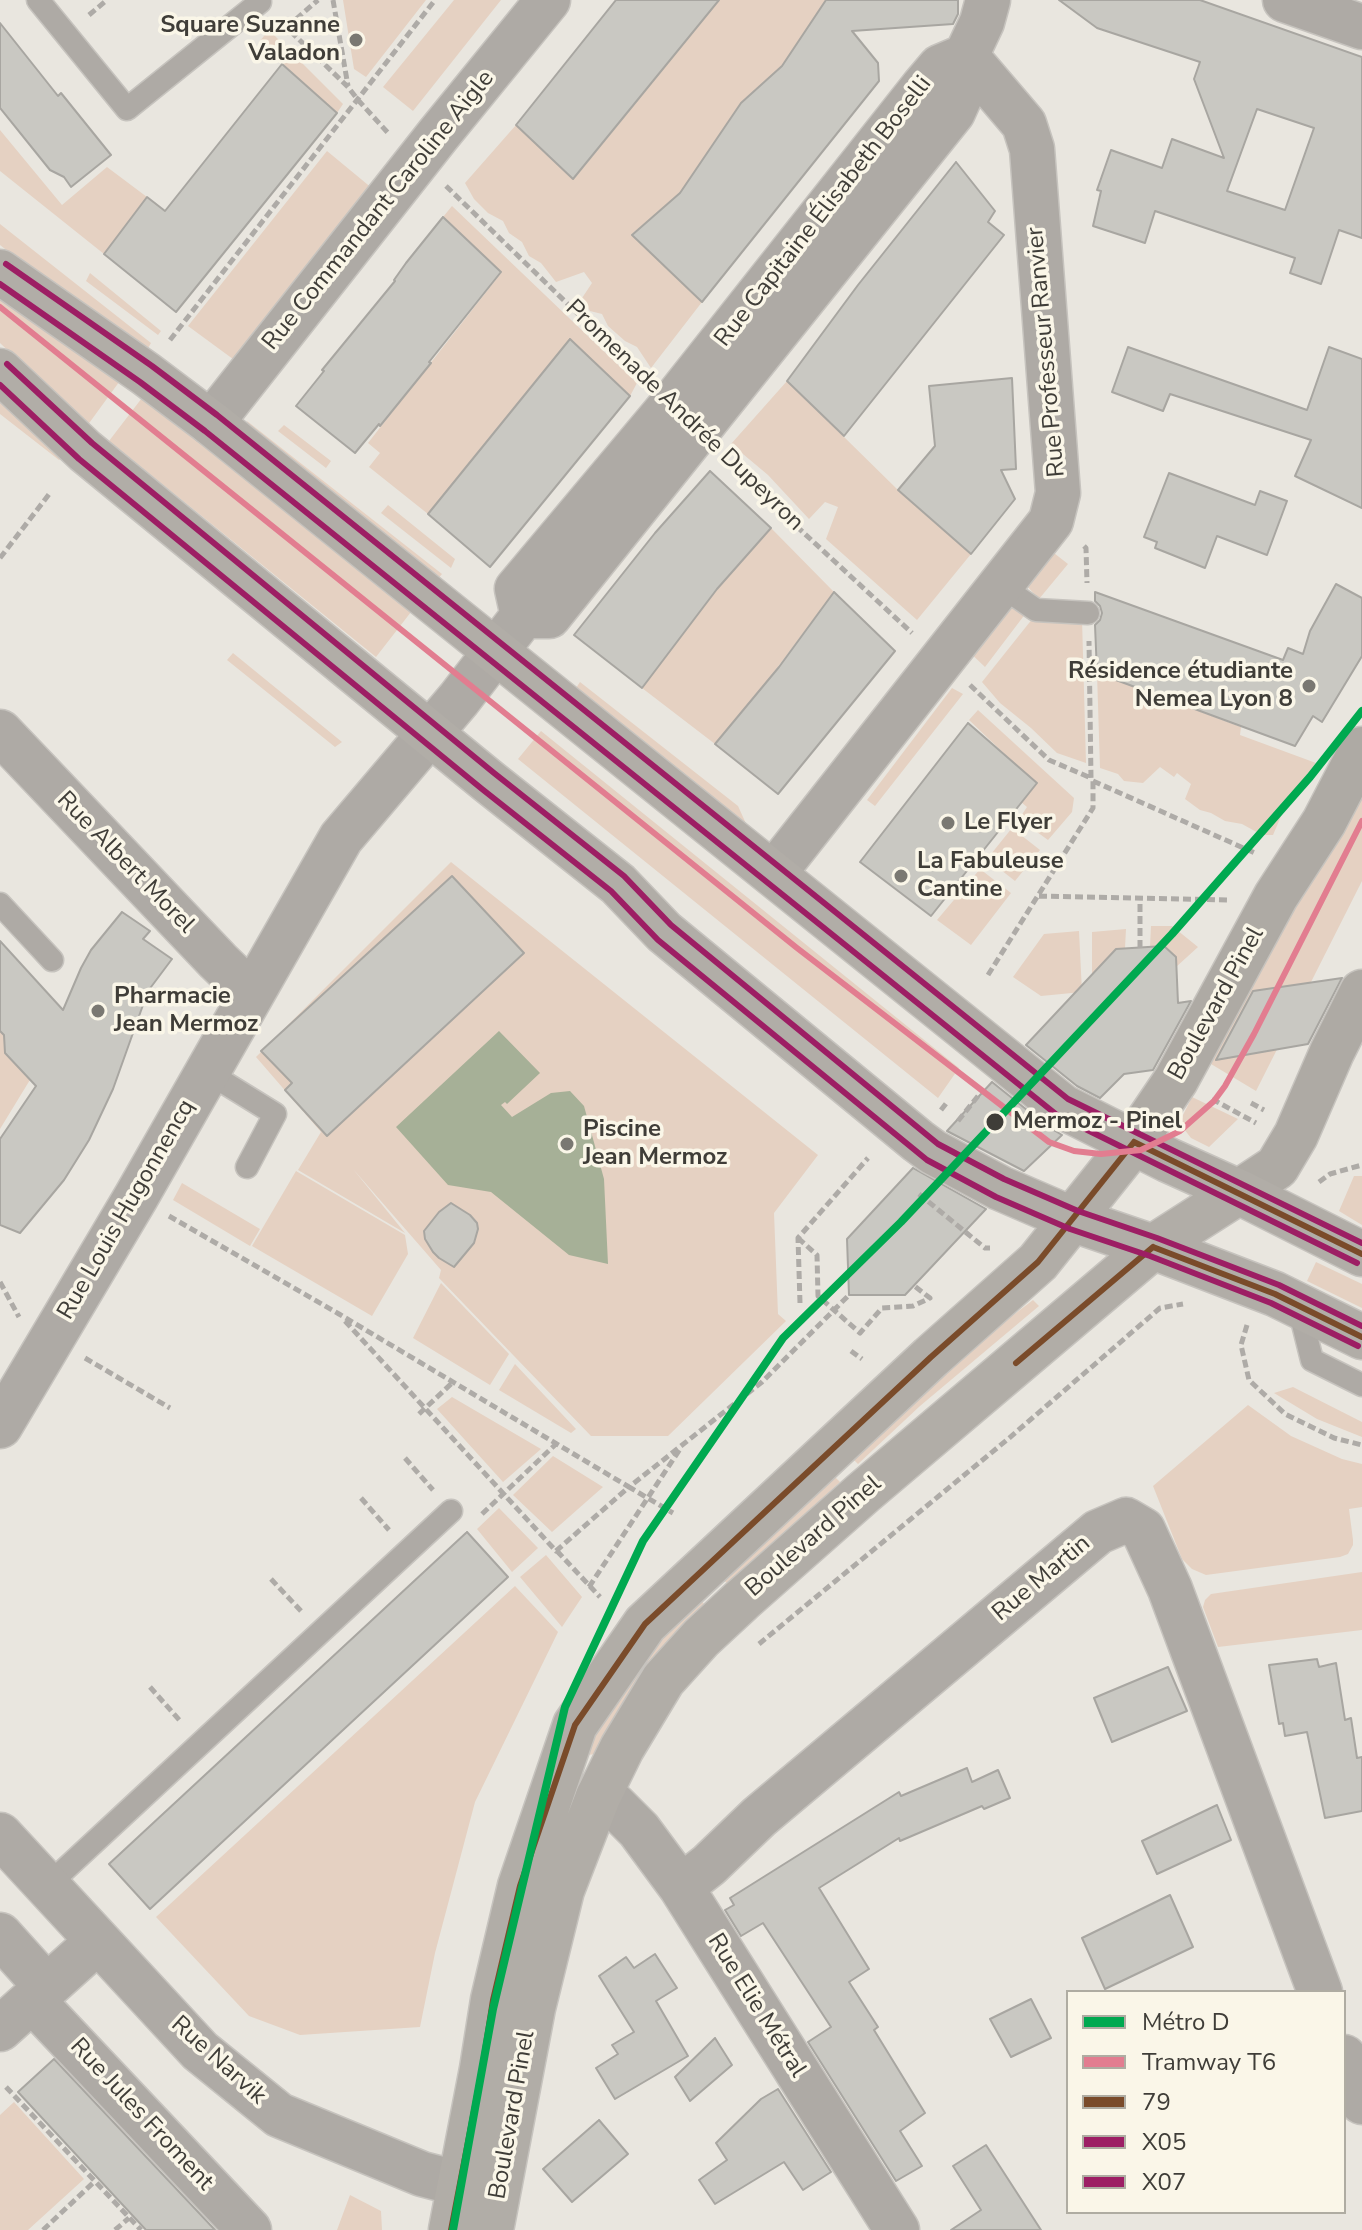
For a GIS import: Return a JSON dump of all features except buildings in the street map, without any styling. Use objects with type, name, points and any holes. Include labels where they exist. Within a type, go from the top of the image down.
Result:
[{"type":"main road","points":[[0,272],[211,423],[1063,1107],[1362,1254]]},
{"type":"main road","points":[[0,371],[85,451],[618,884],[664,932],[933,1152],[1000,1188],[1074,1220],[1275,1294],[1362,1337]]},
{"type":"main road","name":"Boulevard Pinel","points":[[483,2203],[482,2069],[493,2000],[520,1886],[575,1725],[645,1624],[931,1357],[1027,1274],[1074,1220],[1134,1142]]},
{"type":"main road","name":"Boulevard Pinel","points":[[451,2230],[483,2203],[562,1890],[598,1797],[622,1748],[663,1680],[701,1638],[863,1493],[1153,1247],[1239,1192]]},
{"type":"street","name":"Rue Commandant Caroline Aigle","points":[[211,423],[548,0]]},
{"type":"street","points":[[966,56],[982,22],[988,0]]},
{"type":"street","points":[[1285,0],[1362,27]]},
{"type":"street","name":"Rue Capitaine Élisabeth Boselli","points":[[429,732],[459,699],[523,616],[517,589],[682,420],[923,87],[940,67],[966,56]]},
{"type":"street","name":"Rue Professeur Ranvier","points":[[774,873],[1051,521],[1058,493],[1032,149],[1024,124],[966,56]]},
{"type":"street","name":"Rue Albert Morel","points":[[0,732],[251,993]]},
{"type":"street","name":"Rue Louis Hugonnencq","points":[[0,1426],[136,1197],[341,838],[429,732]]},
{"type":"street","name":"Boulevard Pinel","points":[[1134,1142],[1176,1080],[1276,896],[1324,822],[1362,749]]},
{"type":"street","name":"Boulevard Pinel","points":[[1239,1192],[1277,1167],[1296,1135],[1362,992]]},
{"type":"street","name":"Rue Martin","points":[[681,1887],[759,1817],[1098,1532],[1126,1520],[1143,1530],[1170,1589],[1319,1990]]},
{"type":"street","name":"Rue Elie Métral","points":[[598,1797],[614,1805],[639,1830],[681,1887],[897,2230]]},
{"type":"street","name":"Rue Narvik","points":[[0,1835],[200,2051],[279,2115],[422,2174],[483,2203]]},
{"type":"street","name":"Rue Jules Froment","points":[[0,1935],[34,1988],[249,2230]]},
{"type":"street","points":[[0,2029],[34,1988],[98,1941]]},
{"type":"street","points":[[1346,2062],[1362,2102]]},
{"type":"lane","points":[[38,0],[127,109],[260,2]]},
{"type":"lane","points":[[1000,585],[1036,610],[1088,613]]},
{"type":"lane","points":[[0,904],[52,960]]},
{"type":"lane","points":[[207,1072],[275,1114],[247,1167]]},
{"type":"lane","points":[[1299,1306],[1312,1360],[1362,1385]]},
{"type":"lane","points":[[47,1886],[451,1511]]},
{"type":"path","points":[[287,27],[318,0]]},
{"type":"path","points":[[333,0],[348,87]]},
{"type":"path","points":[[166,347],[435,0]]},
{"type":"path","points":[[260,2],[348,87],[395,141]]},
{"type":"path","name":"Promenade Andrée Dupeyron","points":[[442,183],[641,374],[682,420],[1049,760],[1091,778]]},
{"type":"path","points":[[0,558],[50,493]]},
{"type":"path","points":[[988,975],[1093,808],[1093,781],[1267,858]]},
{"type":"path","points":[[1038,896],[1240,900]]},
{"type":"path","points":[[1140,898],[1140,948]]},
{"type":"path","points":[[1176,1080],[1277,1134],[1296,1135]]},
{"type":"path","points":[[800,1303],[798,1238],[868,1158]]},
{"type":"path","points":[[1330,1174],[1362,1165]]},
{"type":"path","points":[[909,1187],[985,1248]]},
{"type":"path","points":[[161,1211],[673,1513]]},
{"type":"path","points":[[798,1238],[817,1255],[818,1296],[860,1333],[882,1308],[913,1306],[930,1298],[913,1285]]},
{"type":"path","points":[[556,1551],[629,1487],[762,1382],[849,1295]]},
{"type":"path","points":[[757,1646],[1008,1439],[1160,1308]]},
{"type":"path","points":[[339,1314],[421,1411],[600,1597]]},
{"type":"path","points":[[1246,1326],[1241,1345],[1249,1380],[1285,1414],[1334,1438],[1362,1445]]},
{"type":"path","points":[[362,1352],[368,1347]]},
{"type":"path","points":[[851,1351],[862,1359]]},
{"type":"path","points":[[421,1411],[452,1383]]},
{"type":"path","points":[[476,1519],[556,1444]]},
{"type":"path","points":[[589,1587],[683,1444]]},
{"type":"path","points":[[405,1458],[451,1511]]},
{"type":"path","points":[[361,1498],[408,1551]]},
{"type":"path","points":[[271,1579],[321,1632]]},
{"type":"path","points":[[150,1687],[200,1744]]},
{"type":"path","points":[[6,2087],[141,2230]]},
{"type":"path","points":[[43,2230],[95,2181]]},
{"type":"path","points":[[115,2230],[129,2218]]},
{"type":"shaded area","points":[[343,0],[426,0],[366,77],[354,69]]},
{"type":"shaded area","points":[[454,0],[501,0],[413,111],[383,87]]},
{"type":"shaded area","points":[[719,0],[826,0],[782,66],[741,103],[680,193],[632,234],[702,302],[651,368],[637,347],[608,326],[602,314],[590,311],[582,298],[592,283],[584,272],[556,282],[541,263],[529,256],[522,242],[509,233],[503,221],[488,213],[474,199],[465,183],[516,125],[574,179]]},
{"type":"shaded area","points":[[269,30],[343,104],[337,113],[259,42]]},
{"type":"shaded area","points":[[0,130],[62,205],[107,167],[147,197],[104,254],[0,171]]},
{"type":"shaded area","points":[[327,151],[373,189],[237,362],[188,326]]},
{"type":"shaded area","points":[[452,206],[637,383],[630,396],[570,339],[428,514],[369,467],[380,453],[368,443],[501,273],[443,217]]},
{"type":"shaded area","points":[[0,224],[151,343],[147,350],[43,279],[0,245]]},
{"type":"shaded area","points":[[90,273],[161,331],[158,335],[86,281]]},
{"type":"shaded area","points":[[0,297],[122,378],[87,426],[0,343]]},
{"type":"shaded area","points":[[787,381],[898,490],[971,554],[917,620],[826,539],[838,507],[825,502],[809,519],[768,475],[731,444]]},
{"type":"shaded area","points":[[145,394],[411,612],[376,657],[109,441]]},
{"type":"shaded area","points":[[0,396],[63,457],[59,460],[0,414]]},
{"type":"shaded area","points":[[247,421],[442,574],[436,581],[251,433]]},
{"type":"shaded area","points":[[284,425],[331,461],[326,468],[278,431]]},
{"type":"shaded area","points":[[388,505],[455,559],[451,568],[381,513]]},
{"type":"shaded area","points":[[771,528],[834,592],[715,744],[642,688],[708,600]]},
{"type":"shaded area","points":[[1045,546],[1068,564],[1039,599],[1024,583]]},
{"type":"shaded area","points":[[1008,602],[1026,613],[985,667],[965,648]]},
{"type":"shaded area","points":[[1033,618],[1082,619],[1086,763],[1057,753],[1000,703],[982,682]]},
{"type":"shaded area","points":[[233,653],[342,742],[335,747],[227,660]]},
{"type":"shaded area","points":[[1097,673],[1241,727],[1240,735],[1316,763],[1288,800],[1273,835],[1262,835],[1242,824],[1225,821],[1200,810],[1185,799],[1191,784],[1177,773],[1174,777],[1160,767],[1143,783],[1124,781],[1118,774],[1100,768]]},
{"type":"shaded area","points":[[580,682],[738,806],[748,828],[574,691]]},
{"type":"shaded area","points":[[952,688],[963,694],[875,806],[867,800]]},
{"type":"shaded area","points":[[978,710],[1074,798],[1072,812],[1048,840],[1019,819],[1027,807],[1021,802],[1035,783],[969,720]]},
{"type":"shaded area","points":[[541,731],[959,1068],[938,1098],[518,759]]},
{"type":"shaded area","points":[[1362,779],[1362,881],[1256,1091],[1211,1064]]},
{"type":"shaded area","points":[[1012,828],[1040,850],[1015,881],[987,859]]},
{"type":"shaded area","name":"Piscine Jean Mermoz","points":[[451,862],[818,1155],[774,1213],[778,1314],[786,1321],[668,1436],[591,1436],[439,1278],[441,1270],[353,1169],[405,1233],[298,1170],[321,1132],[256,1057]]},
{"type":"shaded area","points":[[980,869],[1011,893],[971,945],[937,920]]},
{"type":"shaded area","points":[[1151,926],[1172,926],[1198,947],[1176,967],[1176,957],[1164,946],[1150,947]]},
{"type":"shaded area","points":[[1126,929],[1125,948],[1116,949],[1106,959],[1106,992],[1092,993],[1092,932]]},
{"type":"shaded area","points":[[1079,931],[1082,992],[1041,996],[1013,977],[1044,934]]},
{"type":"shaded area","points":[[0,1031],[36,1070],[0,1129]]},
{"type":"shaded area","points":[[499,1031],[540,1073],[507,1104],[501,1105],[512,1117],[551,1093],[570,1091],[584,1106],[604,1179],[608,1264],[569,1255],[491,1192],[448,1185],[396,1127]]},
{"type":"shaded area","points":[[1192,1097],[1238,1119],[1209,1147],[1191,1138],[1184,1129],[1183,1115]]},
{"type":"shaded area","points":[[296,1171],[405,1235],[408,1254],[372,1316],[252,1246]]},
{"type":"shaded area","points":[[1354,1176],[1362,1176],[1362,1225],[1339,1211]]},
{"type":"shaded area","points":[[182,1183],[260,1229],[250,1246],[173,1200]]},
{"type":"shaded area","points":[[1316,1262],[1362,1284],[1362,1308],[1307,1281]]},
{"type":"shaded area","points":[[441,1283],[509,1354],[490,1385],[413,1338]]},
{"type":"shaded area","points":[[1033,1300],[1039,1306],[920,1406],[858,1464],[851,1457],[995,1329]]},
{"type":"shaded area","points":[[515,1364],[576,1429],[571,1433],[499,1390]]},
{"type":"shaded area","points":[[1293,1387],[1362,1422],[1362,1437],[1317,1419],[1274,1393]]},
{"type":"shaded area","points":[[452,1397],[541,1449],[503,1482],[437,1409]]},
{"type":"shaded area","points":[[1248,1405],[1291,1436],[1342,1459],[1362,1464],[1362,1507],[1349,1509],[1353,1545],[1348,1554],[1206,1575],[1192,1569],[1182,1559],[1153,1486]]},
{"type":"shaded area","points":[[553,1456],[603,1487],[552,1532],[513,1495]]},
{"type":"shaded area","points":[[832,1474],[840,1482],[728,1584],[721,1578]]},
{"type":"shaded area","points":[[499,1508],[538,1548],[512,1572],[477,1529]]},
{"type":"shaded area","points":[[546,1555],[582,1597],[562,1627],[520,1577]]},
{"type":"shaded area","points":[[1362,1572],[1362,1630],[1218,1647],[1203,1607],[1211,1594]]},
{"type":"shaded area","points":[[515,1586],[558,1632],[475,1802],[435,1953],[420,2027],[300,2035],[249,2016],[156,1917]]},
{"type":"shaded area","points":[[699,1598],[705,1605],[614,1719],[595,1754],[588,1755],[587,1747],[600,1723],[650,1651]]},
{"type":"shaded area","points":[[14,2102],[84,2179],[28,2230],[0,2230],[0,2115]]},
{"type":"shaded area","points":[[350,2195],[381,2211],[382,2230],[337,2230]]},
{"type":"metro line","name":"D","points":[[453,2230],[493,2009],[565,1707],[643,1541],[783,1338],[901,1222],[1172,934],[1310,777],[1362,711]]},
{"type":"tram line","name":"T6","points":[[0,307],[797,948],[1049,1142],[1074,1151],[1101,1154],[1141,1150],[1180,1131],[1214,1101],[1254,1034],[1362,821]]},
{"type":"transit line","name":"X07","points":[[6,264],[217,415],[1068,1099],[1362,1243]]},
{"type":"transit line","name":"X05","points":[[0,284],[205,431],[1057,1115],[1357,1263]]},
{"type":"transit line","name":"X07","points":[[7,364],[92,443],[624,876],[671,925],[938,1144],[1004,1179],[1078,1211],[1279,1285],[1362,1326]]},
{"type":"transit line","name":"X05","points":[[0,385],[79,459],[611,891],[658,940],[927,1160],[996,1197],[1070,1229],[1271,1303],[1358,1346]]},
{"type":"transit line","name":"79","points":[[1134,1142],[1362,1254]]},
{"type":"transit line","name":"79","points":[[451,2230],[493,2000],[520,1886],[575,1725],[645,1624],[931,1357],[1038,1262],[1134,1142]]},
{"type":"transit line","name":"79","points":[[1153,1247],[1275,1294],[1362,1337]]},
{"type":"transit line","name":"79","points":[[1016,1363],[1153,1247]]},
{"type":"place","name":"Square Suzanne Valadon","points":[[356,40]]},
{"type":"place","name":"Résidence étudiante Nemea Lyon 8","points":[[1309,686]]},
{"type":"place","name":"Le Flyer","points":[[948,823]]},
{"type":"place","name":"La Fabuleuse Cantine","points":[[901,876]]},
{"type":"place","name":"Pharmacie Jean Mermoz","points":[[98,1011]]},
{"type":"place","name":"Mermoz - Pinel","points":[[995,1122]]},
{"type":"place","name":"Piscine Jean Mermoz","points":[[567,1144]]}]
